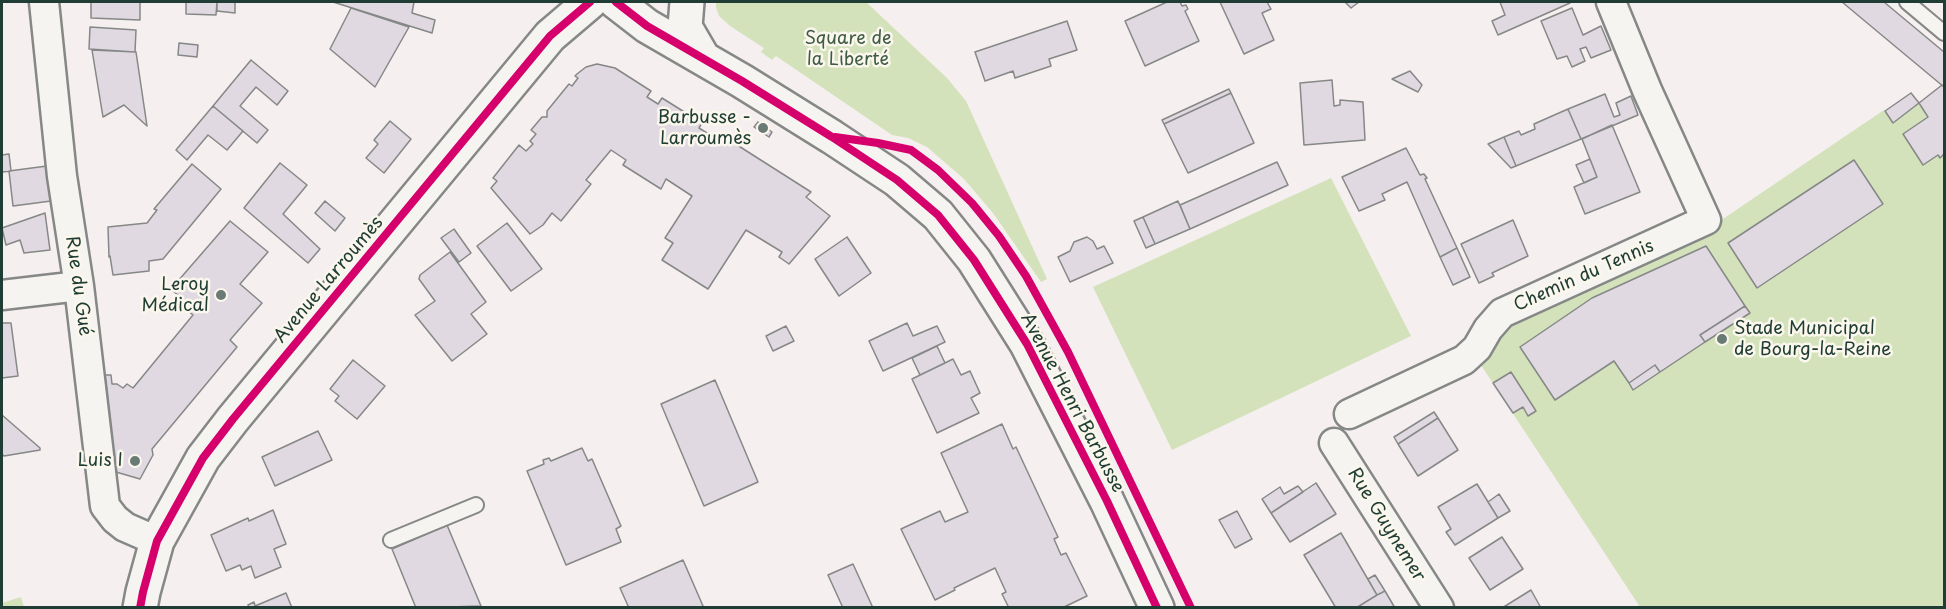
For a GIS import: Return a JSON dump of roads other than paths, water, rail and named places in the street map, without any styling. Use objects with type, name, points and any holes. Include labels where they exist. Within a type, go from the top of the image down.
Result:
[{"type":"main road","name":"Avenue Larroumès","points":[[140,608],[157,541],[198,467],[232,419],[550,36],[590,2]]},
{"type":"main road","name":"Avenue Henri Barbusse","points":[[616,2],[647,26],[832,137],[897,180],[938,215],[964,245],[990,282],[1027,344],[1107,501],[1157,608]]},
{"type":"main road","points":[[687,2],[685,27],[703,58]]},
{"type":"street","name":"Rue du Gué","points":[[44,2],[62,176],[79,286],[105,506],[115,519],[125,526],[157,541]]},
{"type":"street","name":"Chemin du Tennis","points":[[1349,414],[1464,360],[1477,348],[1488,329],[1502,313],[1706,220],[1647,90],[1611,2]]},
{"type":"street","points":[[2,295],[79,286]]},
{"type":"street","name":"Rue Guynemer","points":[[1334,443],[1439,608]]},
{"type":"lane","points":[[1907,2],[1944,33]]},
{"type":"lane","points":[[391,540],[476,505]]},
{"type":"place","name":"Barbusse - Larroumès","points":[[763,128]]},
{"type":"place","name":"Leroy Médical","points":[[221,295]]},
{"type":"place","name":"Stade Municipal de Bourg-la-Reine","points":[[1722,339]]},
{"type":"place","name":"Luis I","points":[[135,461]]},
{"type":"park label","name":"Square de la Liberté","points":[[848,49]]}]
